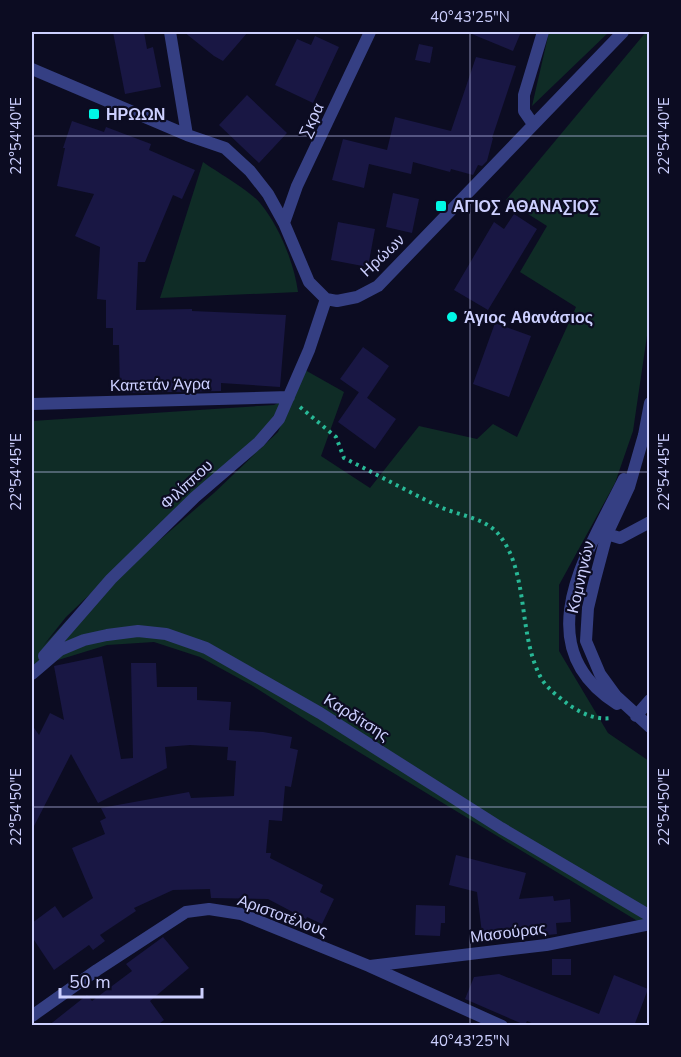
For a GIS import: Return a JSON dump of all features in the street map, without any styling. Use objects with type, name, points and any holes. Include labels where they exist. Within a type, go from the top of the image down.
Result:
[{"type":"street","points":[[170,32],[187,135]]},
{"type":"street","name":"Σκρα","points":[[284,223],[297,186],[370,32]]},
{"type":"street","points":[[533,124],[525,111],[524,95],[543,32]]},
{"type":"street","name":"Ηρώων","points":[[326,298],[337,301],[357,297],[378,286],[623,32]]},
{"type":"street","points":[[32,69],[187,135],[225,148],[250,171],[262,186],[284,223],[309,282],[326,298]]},
{"type":"street","name":"Φιλίππου","points":[[32,673],[111,579],[195,496],[259,442],[279,419],[309,350],[326,298]]},
{"type":"street","name":"Καπετάν Άγρα","points":[[32,404],[289,397]]},
{"type":"street","name":"Κομνηνών","points":[[636,716],[616,696],[600,674],[586,641],[588,608],[603,531],[644,435],[650,403]]},
{"type":"street","points":[[603,531],[620,538],[650,522]]},
{"type":"street","name":"Κομνηνών","points":[[603,531],[581,565],[572,596],[569,638],[577,661],[592,684],[636,716]]},
{"type":"street","name":"Καρδίτσης","points":[[32,673],[60,650],[84,640],[106,635],[138,632],[166,634],[206,648],[320,713],[501,828],[650,916]]},
{"type":"street","points":[[650,699],[636,716],[650,727]]},
{"type":"street","name":"Αριστοτέλους","points":[[32,1016],[97,969],[186,912],[209,909],[241,914],[369,966],[502,1026]]},
{"type":"street","name":"Μασούρας","points":[[369,966],[546,945],[650,924]]},
{"type":"path","points":[[289,397],[336,437],[344,458],[441,508],[478,520],[499,535],[514,564],[528,642],[540,678],[555,694],[584,715],[602,719],[636,716]]},
{"type":"green space","points":[[549,32],[609,32],[532,106]]},
{"type":"green space","points":[[646,32],[649,32],[649,322],[633,431],[615,483],[559,585],[559,651],[608,733],[649,761],[649,928],[253,686],[200,657],[154,642],[107,645],[32,668],[32,421],[274,405],[289,397],[258,451],[278,432],[305,370],[344,392],[321,456],[370,488],[419,426],[477,439],[493,424],[517,437],[576,307],[520,272],[547,226],[506,200]],"holes":[[[256,453],[214,493],[66,621],[43,646],[66,617],[107,578]]]},
{"type":"green space","points":[[203,162],[249,193],[267,212],[285,245],[298,292],[160,298]]},
{"type":"building","points":[[113,32],[144,32],[147,49],[153,47],[161,87],[125,94]]},
{"type":"building","points":[[184,32],[248,32],[223,61]]},
{"type":"building","points":[[467,32],[521,32],[513,51]]},
{"type":"building","points":[[315,36],[339,47],[313,103],[275,85],[297,39],[311,45]]},
{"type":"building","points":[[419,44],[433,47],[430,63],[415,60]]},
{"type":"building","points":[[476,57],[516,66],[492,138],[487,161],[482,166],[478,165],[473,175],[451,169],[450,172],[413,162],[411,174],[369,164],[364,188],[332,180],[343,139],[387,150],[395,117],[451,131]]},
{"type":"building","points":[[247,95],[287,133],[259,163],[219,125]]},
{"type":"building","points":[[72,121],[104,132],[106,127],[151,144],[149,150],[195,170],[182,199],[173,195],[145,262],[138,262],[136,310],[192,309],[192,311],[286,315],[280,387],[221,383],[221,391],[120,393],[119,345],[113,345],[113,328],[106,328],[106,300],[97,299],[100,247],[75,236],[94,194],[57,186],[65,148],[63,148]]},
{"type":"building","points":[[393,193],[419,199],[412,233],[386,227]]},
{"type":"building","points":[[514,214],[537,229],[488,310],[454,290],[494,222],[504,229]]},
{"type":"building","points":[[338,222],[375,229],[368,267],[331,260]]},
{"type":"building","points":[[495,323],[531,336],[509,397],[473,384]]},
{"type":"building","points":[[363,347],[389,366],[367,398],[340,379]]},
{"type":"building","points":[[359,392],[396,419],[375,449],[338,422]]},
{"type":"building","points":[[102,656],[121,759],[133,758],[131,663],[156,663],[157,687],[197,687],[197,700],[231,702],[229,730],[292,737],[290,748],[298,750],[291,787],[285,786],[282,821],[269,820],[266,853],[271,853],[270,858],[323,885],[320,892],[334,899],[322,924],[307,917],[306,919],[268,899],[211,898],[210,889],[173,890],[134,908],[136,911],[100,935],[105,941],[93,950],[89,945],[54,970],[32,937],[32,923],[55,906],[63,918],[93,898],[72,848],[105,834],[100,821],[106,818],[101,808],[189,792],[191,798],[234,796],[236,761],[227,760],[228,747],[190,745],[165,747],[167,768],[98,803],[71,754],[32,830],[32,725],[39,735],[50,713],[64,720],[54,666]]},
{"type":"building","points":[[456,855],[526,873],[519,899],[553,896],[554,901],[570,899],[571,922],[556,923],[557,934],[483,942],[477,892],[449,885]]},
{"type":"building","points":[[416,905],[445,906],[445,923],[441,923],[440,936],[415,935]]},
{"type":"building","points":[[163,937],[189,968],[150,1001],[164,1020],[156,1026],[48,1026],[87,995],[92,1001],[132,971],[126,964]]},
{"type":"building","points":[[552,959],[571,959],[571,975],[552,975]]},
{"type":"building","points":[[499,974],[599,1014],[614,975],[648,989],[634,1026],[538,1026],[527,1021],[525,1025],[465,999],[474,977]]},
{"type":"place","name":"ΗΡΩΩΝ","points":[[94,114]]},
{"type":"place","name":"ΑΓΙΟΣ ΑΘΑΝΑΣΙΟΣ","points":[[441,206]]},
{"type":"place","name":"Άγιος Αθανάσιος","points":[[452,317]]}]
